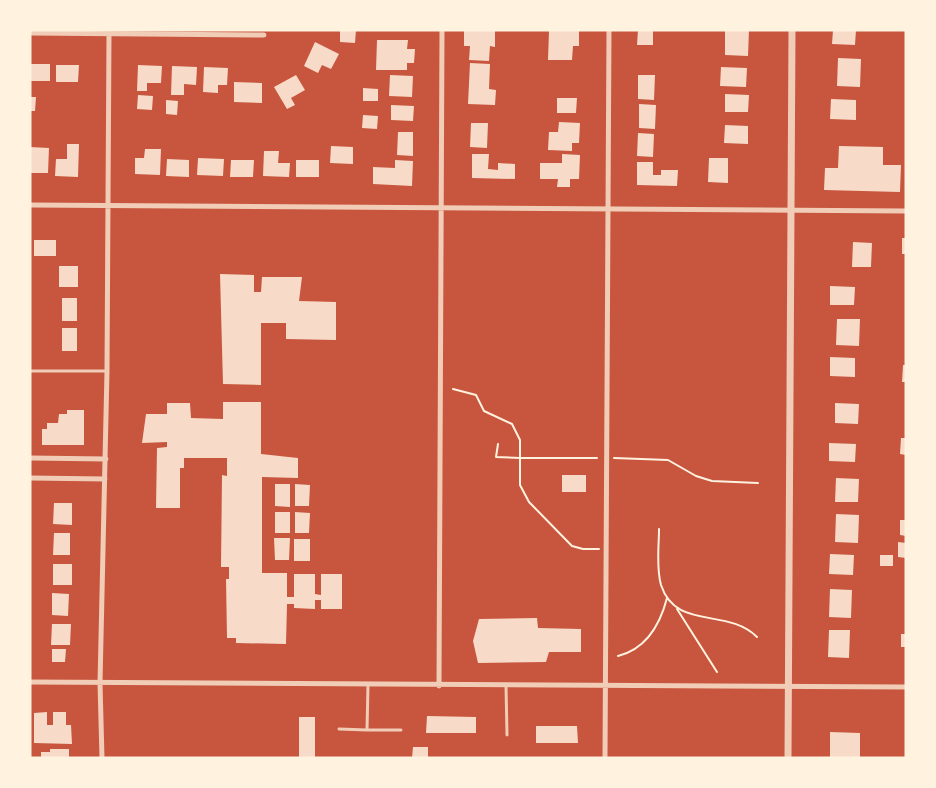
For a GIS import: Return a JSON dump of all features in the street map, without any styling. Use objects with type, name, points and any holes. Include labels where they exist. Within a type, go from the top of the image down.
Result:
[{"type":"street","points":[[439,686],[442,30]]},
{"type":"street","points":[[605,758],[609,30]]},
{"type":"street","points":[[788,758],[792,30]]},
{"type":"street","points":[[30,33],[264,35]]},
{"type":"street","points":[[102,758],[100,683],[106,459],[109,34]]},
{"type":"street","points":[[30,205],[906,211]]},
{"type":"street","points":[[30,458],[106,459]]},
{"type":"street","points":[[30,478],[105,479]]},
{"type":"street","points":[[30,682],[906,687]]},
{"type":"lane","points":[[30,371],[107,372]]},
{"type":"lane","points":[[367,730],[368,685]]},
{"type":"lane","points":[[506,686],[507,735]]},
{"type":"lane","points":[[339,729],[401,730]]},
{"type":"path","points":[[453,389],[476,395],[484,411],[512,424],[520,440],[520,485],[529,502],[572,546],[599,549]]},
{"type":"path","points":[[498,444],[496,457],[600,458]]},
{"type":"path","points":[[614,458],[668,460],[696,476],[712,481],[758,483]]},
{"type":"path","points":[[659,529],[659,572],[667,598],[676,608],[717,672]]},
{"type":"path","points":[[618,656],[630,653],[651,635],[663,613],[667,598]]},
{"type":"path","points":[[676,608],[688,615],[741,625],[757,637]]},
{"type":"building","points":[[340,30],[356,30],[355,43],[340,42]]},
{"type":"building","points":[[464,30],[495,30],[495,47],[490,46],[489,61],[469,60],[470,46],[464,46]]},
{"type":"building","points":[[638,30],[653,30],[653,45],[637,45]]},
{"type":"building","points":[[725,30],[749,30],[748,56],[725,55]]},
{"type":"building","points":[[833,30],[856,30],[855,45],[832,44]]},
{"type":"building","points":[[549,31],[579,31],[579,46],[573,46],[572,60],[548,60]]},
{"type":"building","points":[[377,40],[408,40],[407,49],[415,49],[414,63],[407,63],[407,70],[376,70]]},
{"type":"building","points":[[315,42],[339,54],[331,69],[322,65],[318,73],[304,66]]},
{"type":"building","points":[[838,58],[861,59],[860,87],[837,86]]},
{"type":"building","points":[[470,63],[490,64],[489,89],[496,90],[495,105],[468,104]]},
{"type":"building","points":[[30,64],[50,64],[50,81],[30,81]]},
{"type":"building","points":[[56,65],[79,65],[78,82],[56,82]]},
{"type":"building","points":[[138,65],[162,66],[161,83],[147,83],[147,91],[137,91]]},
{"type":"building","points":[[172,66],[197,67],[196,85],[184,84],[184,95],[171,95]]},
{"type":"building","points":[[204,67],[228,68],[227,85],[218,85],[218,93],[203,92]]},
{"type":"building","points":[[721,67],[747,68],[746,87],[720,86]]},
{"type":"building","points":[[296,75],[305,90],[291,98],[295,105],[287,109],[274,87]]},
{"type":"building","points":[[390,75],[413,76],[412,97],[389,96]]},
{"type":"building","points":[[638,75],[655,75],[654,100],[638,99]]},
{"type":"building","points":[[234,82],[262,83],[262,103],[234,102]]},
{"type":"building","points":[[363,88],[378,89],[378,101],[363,101]]},
{"type":"building","points":[[725,94],[749,95],[748,112],[725,112]]},
{"type":"building","points":[[138,95],[153,96],[152,110],[137,109]]},
{"type":"building","points":[[30,97],[36,97],[35,111],[30,111]]},
{"type":"building","points":[[557,98],[577,98],[576,113],[557,113]]},
{"type":"building","points":[[831,99],[856,100],[856,120],[830,119]]},
{"type":"building","points":[[166,100],[178,101],[177,115],[166,114]]},
{"type":"building","points":[[639,104],[656,105],[655,129],[639,128]]},
{"type":"building","points":[[391,105],[414,106],[413,121],[391,120]]},
{"type":"building","points":[[363,115],[378,116],[377,129],[362,128]]},
{"type":"building","points":[[559,122],[580,123],[579,143],[572,143],[572,151],[548,150],[549,132],[558,132]]},
{"type":"building","points":[[471,123],[488,123],[487,148],[470,147]]},
{"type":"building","points":[[725,125],[748,126],[748,144],[724,143]]},
{"type":"building","points":[[398,132],[413,132],[413,156],[397,155]]},
{"type":"building","points":[[638,133],[654,134],[653,157],[637,156]]},
{"type":"building","points":[[67,144],[79,144],[78,177],[55,176],[56,159],[67,159]]},
{"type":"building","points":[[331,146],[353,147],[353,164],[330,163]]},
{"type":"building","points":[[839,146],[883,147],[883,165],[901,165],[900,192],[824,190],[825,168],[838,168]]},
{"type":"building","points":[[30,147],[49,148],[48,173],[30,173]]},
{"type":"building","points":[[145,149],[161,149],[160,175],[135,174],[135,158],[144,158]]},
{"type":"building","points":[[264,151],[279,151],[278,163],[290,163],[289,177],[263,176]]},
{"type":"building","points":[[472,154],[489,154],[488,169],[498,170],[498,163],[515,164],[515,179],[472,178]]},
{"type":"building","points":[[562,154],[580,155],[579,179],[570,179],[570,187],[557,187],[558,179],[540,179],[540,163],[562,163]]},
{"type":"building","points":[[198,158],[224,159],[223,176],[197,175]]},
{"type":"building","points":[[709,158],[728,158],[728,183],[708,182]]},
{"type":"building","points":[[167,159],[189,160],[189,177],[166,176]]},
{"type":"building","points":[[231,160],[254,160],[253,177],[230,177]]},
{"type":"building","points":[[296,160],[319,160],[319,177],[296,177]]},
{"type":"building","points":[[395,160],[413,161],[412,186],[373,184],[373,167],[395,168]]},
{"type":"building","points":[[637,162],[653,162],[653,175],[661,175],[661,170],[678,170],[677,186],[637,185]]},
{"type":"building","points":[[902,238],[906,238],[906,254],[902,254]]},
{"type":"building","points":[[34,240],[56,240],[56,256],[34,256]]},
{"type":"building","points":[[853,242],[872,243],[871,267],[852,267]]},
{"type":"building","points":[[59,266],[78,266],[78,287],[59,287]]},
{"type":"building","points":[[220,274],[254,275],[254,292],[261,292],[262,277],[302,277],[299,301],[336,302],[336,340],[286,339],[286,323],[261,323],[261,385],[223,384]]},
{"type":"building","points":[[830,286],[855,287],[854,305],[830,305]]},
{"type":"building","points":[[62,298],[77,298],[77,321],[62,321]]},
{"type":"building","points":[[837,319],[860,319],[859,346],[836,345]]},
{"type":"building","points":[[62,328],[77,328],[77,351],[62,351]]},
{"type":"building","points":[[830,357],[855,358],[855,377],[830,376]]},
{"type":"building","points":[[903,365],[906,365],[906,382],[902,382]]},
{"type":"building","points":[[223,402],[261,402],[261,454],[298,458],[298,478],[262,477],[262,573],[287,573],[287,597],[294,597],[294,574],[315,574],[315,594],[321,595],[321,574],[342,574],[342,609],[321,609],[321,600],[315,600],[315,609],[294,608],[294,604],[287,604],[286,644],[236,643],[236,638],[227,638],[226,579],[229,579],[229,567],[221,567],[222,475],[227,476],[227,458],[184,458],[184,468],[180,468],[180,508],[156,508],[157,448],[167,447],[167,442],[142,443],[146,414],[167,414],[167,403],[190,403],[191,418],[223,419]]},
{"type":"building","points":[[835,403],[859,404],[858,424],[835,423]]},
{"type":"building","points":[[67,410],[84,410],[84,445],[42,445],[42,429],[47,429],[47,423],[58,423],[59,414],[67,414]]},
{"type":"building","points":[[901,438],[906,438],[906,455],[900,454]]},
{"type":"building","points":[[829,443],[856,444],[855,462],[829,461]]},
{"type":"building","points":[[562,475],[586,475],[586,492],[562,492]]},
{"type":"building","points":[[836,478],[859,479],[858,502],[835,502]]},
{"type":"building","points":[[275,484],[290,484],[290,507],[275,506]]},
{"type":"building","points":[[295,484],[310,485],[309,506],[295,506]]},
{"type":"building","points":[[54,503],[72,503],[72,525],[53,524]]},
{"type":"building","points":[[275,512],[290,512],[290,533],[275,533]]},
{"type":"building","points":[[295,512],[310,513],[309,533],[295,533]]},
{"type":"building","points":[[836,514],[859,515],[858,543],[835,542]]},
{"type":"building","points":[[900,520],[906,520],[906,536],[900,535]]},
{"type":"building","points":[[54,533],[70,533],[70,555],[53,555]]},
{"type":"building","points":[[274,538],[290,538],[289,560],[275,560]]},
{"type":"building","points":[[294,539],[310,539],[310,561],[294,561]]},
{"type":"building","points":[[898,542],[906,543],[906,558],[898,557]]},
{"type":"building","points":[[830,554],[854,555],[853,575],[829,574]]},
{"type":"building","points":[[880,555],[893,555],[893,566],[880,566]]},
{"type":"building","points":[[53,564],[72,564],[72,585],[53,585]]},
{"type":"building","points":[[830,589],[852,590],[851,618],[829,617]]},
{"type":"building","points":[[52,593],[69,594],[68,616],[52,615]]},
{"type":"building","points":[[537,618],[538,628],[581,629],[581,652],[549,652],[546,662],[478,663],[473,641],[479,619]]},
{"type":"building","points":[[52,624],[71,624],[70,645],[51,645]]},
{"type":"building","points":[[829,630],[850,630],[849,658],[828,657]]},
{"type":"building","points":[[901,634],[906,634],[906,647],[901,647]]},
{"type":"building","points":[[52,649],[66,649],[65,662],[52,662]]},
{"type":"building","points":[[47,712],[47,725],[53,725],[53,712],[66,712],[66,725],[71,725],[72,744],[34,743],[34,713]]},
{"type":"building","points":[[427,716],[476,717],[476,733],[426,733]]},
{"type":"building","points":[[299,717],[315,717],[315,758],[299,758]]},
{"type":"building","points":[[536,726],[577,726],[578,743],[536,743]]},
{"type":"building","points":[[830,732],[860,733],[860,758],[830,758]]},
{"type":"building","points":[[413,747],[428,747],[428,758],[412,758]]},
{"type":"building","points":[[50,749],[69,749],[69,758],[41,758],[41,752],[50,752]]}]
